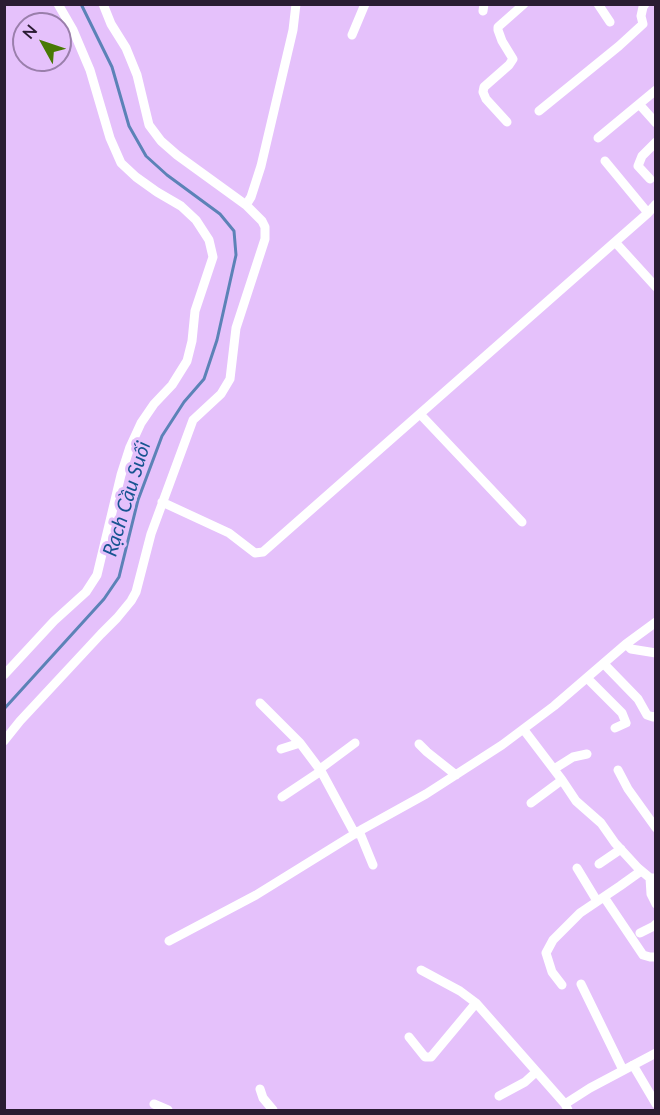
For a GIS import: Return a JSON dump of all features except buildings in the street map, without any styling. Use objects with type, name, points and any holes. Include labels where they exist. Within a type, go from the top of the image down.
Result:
[{"type":"street","points":[[4,675],[54,621],[86,592],[98,575],[121,475],[130,447],[141,423],[154,404],[172,385],[187,361],[195,311],[213,257],[209,240],[196,220],[181,206],[136,177],[121,163],[110,138],[90,70],[73,30],[58,4]]},
{"type":"street","points":[[4,741],[117,618],[136,592],[151,534],[193,420],[221,394],[230,379],[236,328],[265,240],[265,227],[246,205],[177,155],[161,141],[150,125],[137,75],[103,4]]},
{"type":"street","points":[[246,205],[261,166],[293,30],[296,4]]},
{"type":"street","points":[[352,35],[365,4]]},
{"type":"street","points":[[507,122],[486,99],[483,92],[484,87],[509,65],[513,58],[502,41],[498,27],[524,4]]},
{"type":"street","points":[[598,4],[610,22]]},
{"type":"street","points":[[539,111],[643,24],[641,16],[645,4]]},
{"type":"street","points":[[598,138],[656,90]]},
{"type":"street","points":[[639,104],[656,123]]},
{"type":"street","points":[[650,179],[638,166],[642,156],[656,142]]},
{"type":"street","points":[[605,161],[648,213]]},
{"type":"street","points":[[162,502],[229,533],[255,553],[263,552],[656,204]]},
{"type":"street","points":[[615,242],[656,287]]},
{"type":"street","points":[[647,278],[656,269]]},
{"type":"street","points":[[420,414],[522,522]]},
{"type":"street","points":[[169,941],[256,895],[456,775],[524,730],[626,644],[656,622]]},
{"type":"street","points":[[626,644],[630,649],[656,652]]},
{"type":"street","points":[[604,664],[638,699],[647,715],[656,716]]},
{"type":"street","points":[[587,678],[622,713],[626,723],[615,728]]},
{"type":"street","points":[[260,704],[300,743],[321,770],[373,865]]},
{"type":"street","points":[[524,730],[576,801],[601,823],[641,870],[653,878],[651,894],[656,903]]},
{"type":"street","points":[[281,749],[300,743]]},
{"type":"street","points":[[282,797],[355,743]]},
{"type":"street","points":[[419,744],[456,775]]},
{"type":"street","points":[[554,769],[573,757],[587,754]]},
{"type":"street","points":[[618,770],[632,795],[656,828]]},
{"type":"street","points":[[531,803],[562,780]]},
{"type":"street","points":[[599,864],[621,849]]},
{"type":"street","points":[[577,868],[643,955],[656,957]]},
{"type":"street","points":[[562,985],[552,972],[546,953],[553,940],[580,913],[641,870]]},
{"type":"street","points":[[640,933],[656,924]]},
{"type":"street","points":[[421,970],[460,991],[488,1014],[567,1107],[590,1088],[656,1053]]},
{"type":"street","points":[[581,984],[620,1072]]},
{"type":"street","points":[[409,1037],[425,1057],[431,1057],[476,1003]]},
{"type":"street","points":[[633,1065],[656,1104]]},
{"type":"street","points":[[500,1096],[525,1082],[537,1072]]},
{"type":"street","points":[[260,1089],[263,1098],[273,1110]]},
{"type":"street","points":[[154,1104],[168,1110]]},
{"type":"waterway","name":"Rạch Cầu Suối","points":[[4,709],[104,599],[119,577],[138,500],[162,436],[184,402],[204,379],[217,340],[236,255],[234,231],[220,214],[167,175],[146,156],[129,126],[112,67],[81,4]]}]
